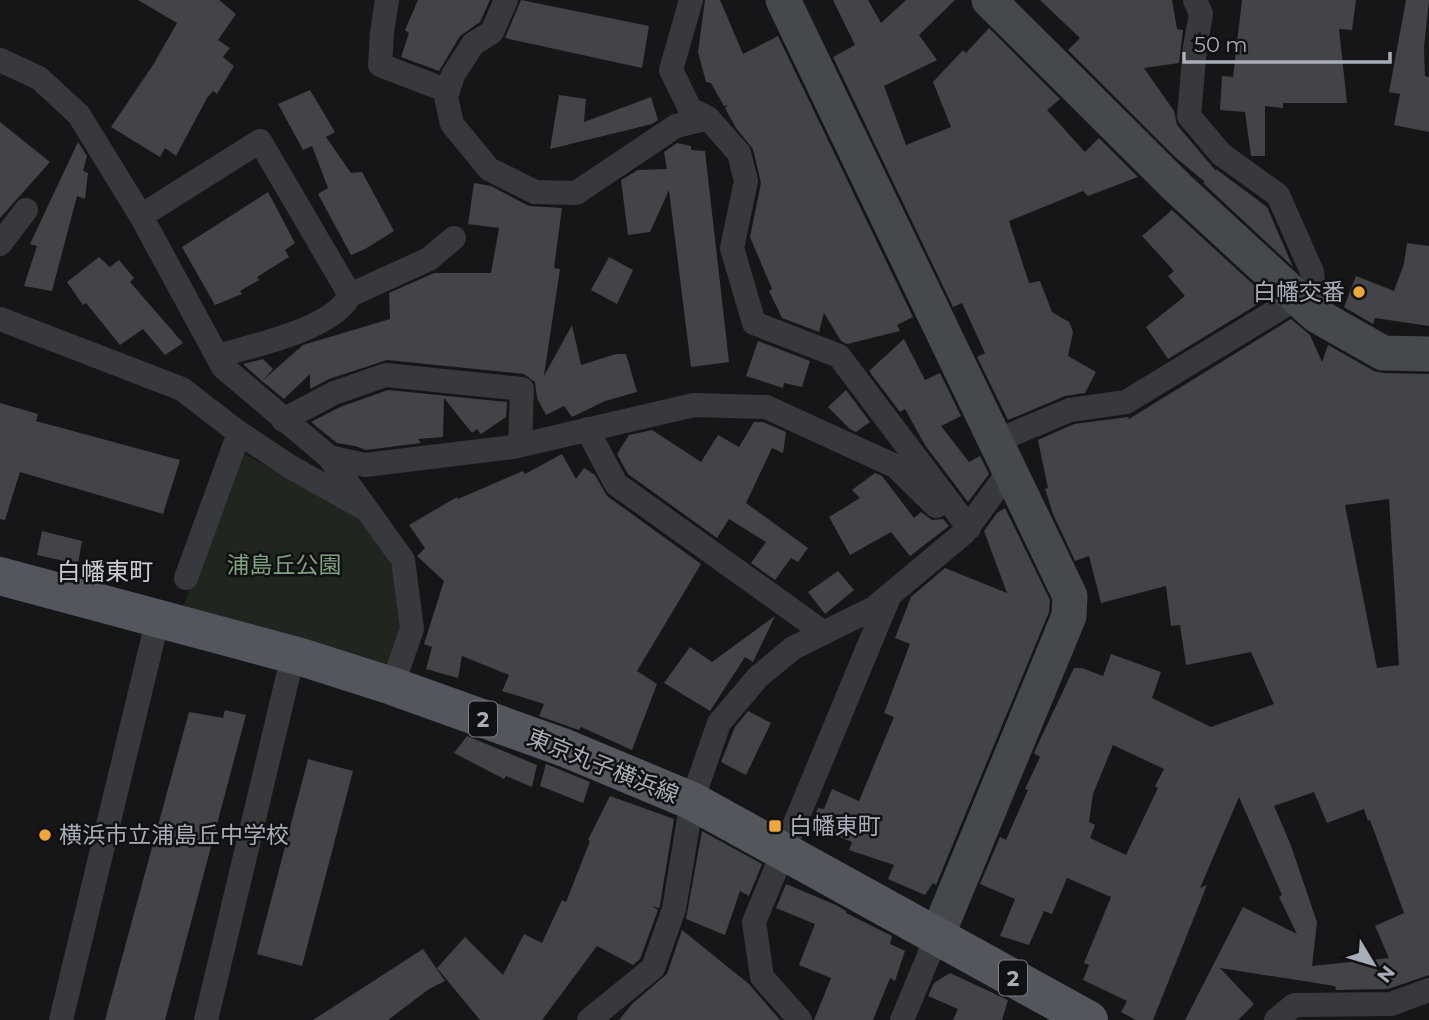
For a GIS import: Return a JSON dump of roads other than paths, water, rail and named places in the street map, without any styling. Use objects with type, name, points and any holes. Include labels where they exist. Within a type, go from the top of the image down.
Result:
[{"type":"main road","name":"東京丸子横浜線","points":[[0,576],[293,655],[392,686],[565,748],[692,801],[1089,1020]]},
{"type":"street","points":[[387,0],[380,65],[448,91]]},
{"type":"street","points":[[506,0],[492,32],[473,44],[453,75],[446,97],[452,124],[489,169],[535,192],[576,193],[676,125],[708,118]]},
{"type":"street","points":[[691,0],[671,70],[690,109],[708,118],[739,153],[746,181],[733,248],[754,323],[839,356],[966,531]]},
{"type":"street","points":[[783,0],[1070,596],[1069,616],[902,1020]]},
{"type":"street","points":[[989,0],[1167,177],[1307,307],[1383,353],[1429,354]]},
{"type":"street","points":[[1195,0],[1201,14],[1195,47],[1189,116],[1221,154],[1278,195],[1312,272],[1307,307]]},
{"type":"street","points":[[0,60],[38,78],[79,115],[141,216],[223,367],[329,457],[403,560],[412,629],[392,686]]},
{"type":"street","points":[[141,216],[260,141],[350,295]]},
{"type":"street","points":[[0,244],[26,210]]},
{"type":"street","points":[[217,356],[299,332],[345,306],[350,295],[429,259],[454,238]]},
{"type":"street","points":[[589,1020],[653,968],[674,909],[692,801],[719,723],[758,677],[793,649],[874,608],[966,531],[1003,456],[1070,410],[1126,402],[1307,307]]},
{"type":"street","points":[[0,319],[182,389],[239,433],[289,466],[366,509]]},
{"type":"street","points":[[283,420],[334,393],[386,375],[522,389],[520,445]]},
{"type":"street","points":[[329,457],[365,465],[520,445],[694,405],[766,407],[895,466],[966,531]]},
{"type":"street","points":[[587,429],[616,484],[824,633]]},
{"type":"street","points":[[193,571],[239,433]]},
{"type":"street","points":[[800,1020],[762,977],[754,922],[889,596]]},
{"type":"street","points":[[61,1020],[158,618]]},
{"type":"street","points":[[206,1020],[293,655]]},
{"type":"street","points":[[1276,1020],[1294,1005],[1391,1004],[1429,990]]},
{"type":"place","name":"白幡交番","points":[[1359,292]]},
{"type":"place","name":"白幡東町","points":[[775,826]]},
{"type":"place","name":"横浜市立浦島丘中学校","points":[[45,835]]},
{"type":"district","name":"白幡東町","points":[[105,571]]},
{"type":"park label","name":"浦島丘公園","points":[[284,565]]}]
